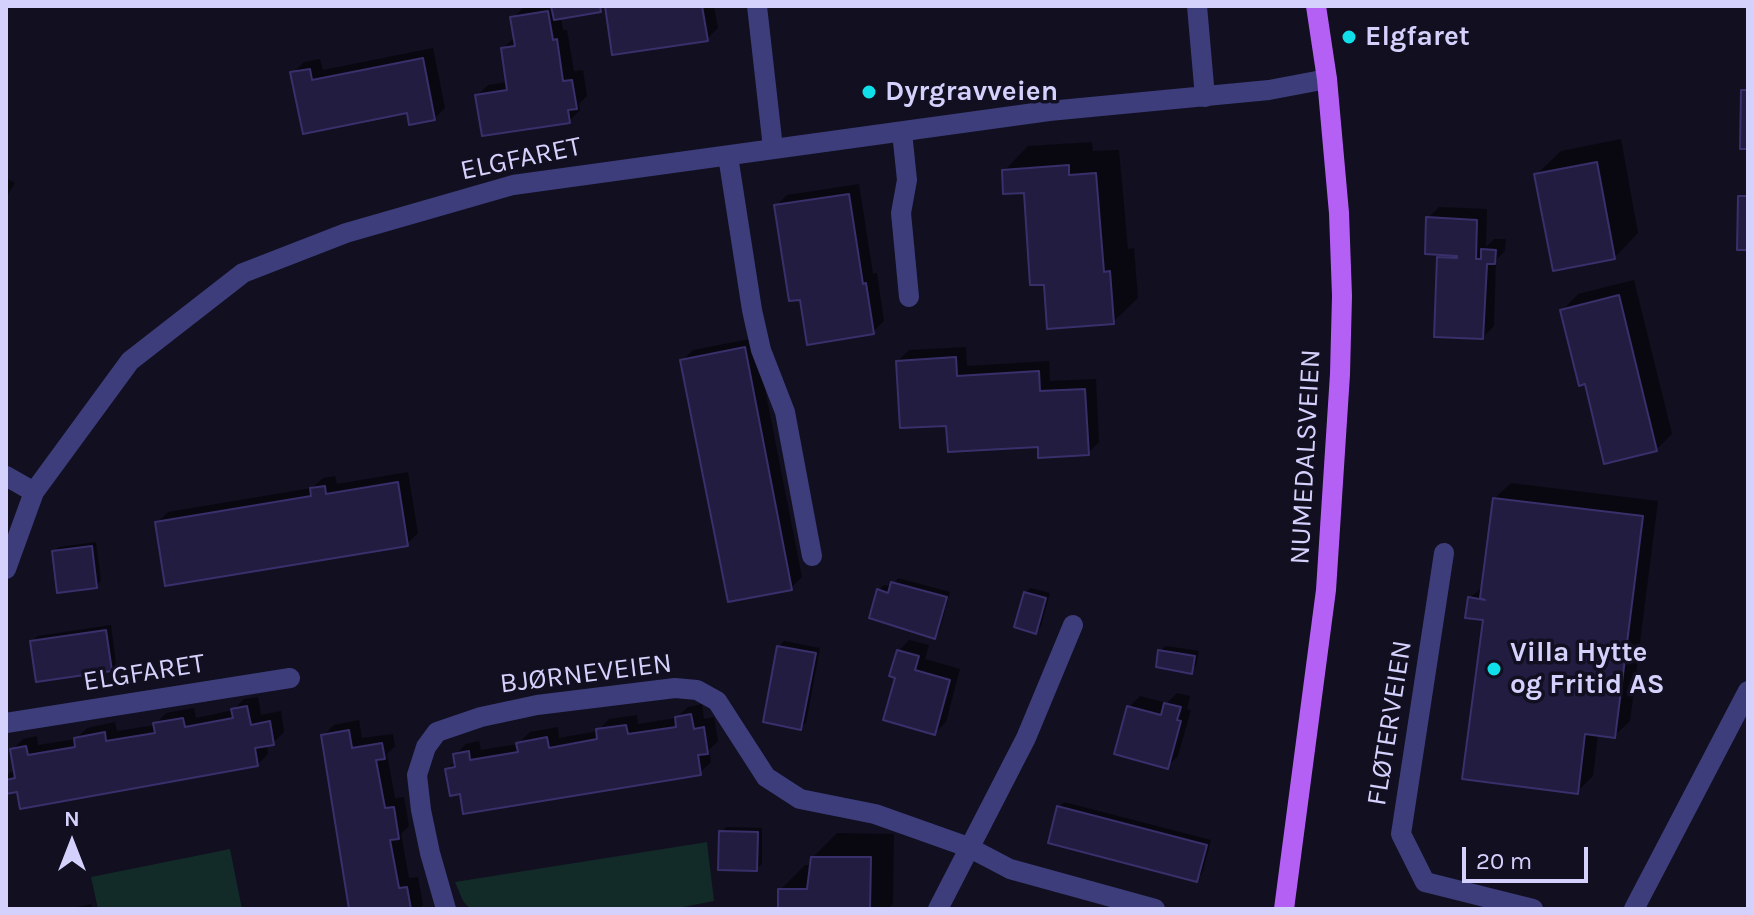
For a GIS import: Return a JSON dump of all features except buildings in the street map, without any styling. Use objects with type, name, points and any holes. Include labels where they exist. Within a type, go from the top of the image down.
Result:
[{"type":"main road","name":"NUMEDALSVEIEN","points":[[1284,909],[1326,590],[1340,374],[1342,296],[1339,213],[1327,79],[1316,6]]},
{"type":"street","points":[[757,6],[773,148]]},
{"type":"street","points":[[1197,6],[1205,97]]},
{"type":"street","name":"ELGFARET","points":[[6,569],[34,492],[130,361],[243,273],[346,233],[513,185],[1049,111],[1269,90],[1327,79]]},
{"type":"street","points":[[902,132],[907,180],[901,213],[909,297]]},
{"type":"street","points":[[728,156],[752,310],[761,350],[785,412],[812,556]]},
{"type":"street","points":[[6,476],[34,492]]},
{"type":"street","name":"FLØTERVEIEN","points":[[1444,553],[1401,834],[1425,882],[1533,909]]},
{"type":"street","points":[[938,909],[1026,738],[1073,625]]},
{"type":"street","name":"ELGFARET","points":[[6,723],[290,678]]},
{"type":"street","name":"BJØRNEVEIEN","points":[[446,909],[427,839],[417,775],[426,747],[437,732],[481,717],[537,705],[675,688],[697,690],[717,701],[766,777],[800,799],[875,814],[968,847],[1010,869],[1155,909]]},
{"type":"street","points":[[1634,909],[1748,691]]},
{"type":"street","points":[[1728,733],[1748,742]]},
{"type":"green space","points":[[707,842],[714,901],[673,909],[470,909],[455,882]]},
{"type":"green space","points":[[230,849],[242,909],[98,909],[91,877]]},
{"type":"place","name":"Elgfaret","points":[[1349,37]]},
{"type":"place","name":"Dyrgravveien","points":[[869,92]]},
{"type":"place","name":"Villa Hytte og Fritid AS","points":[[1494,669]]}]
